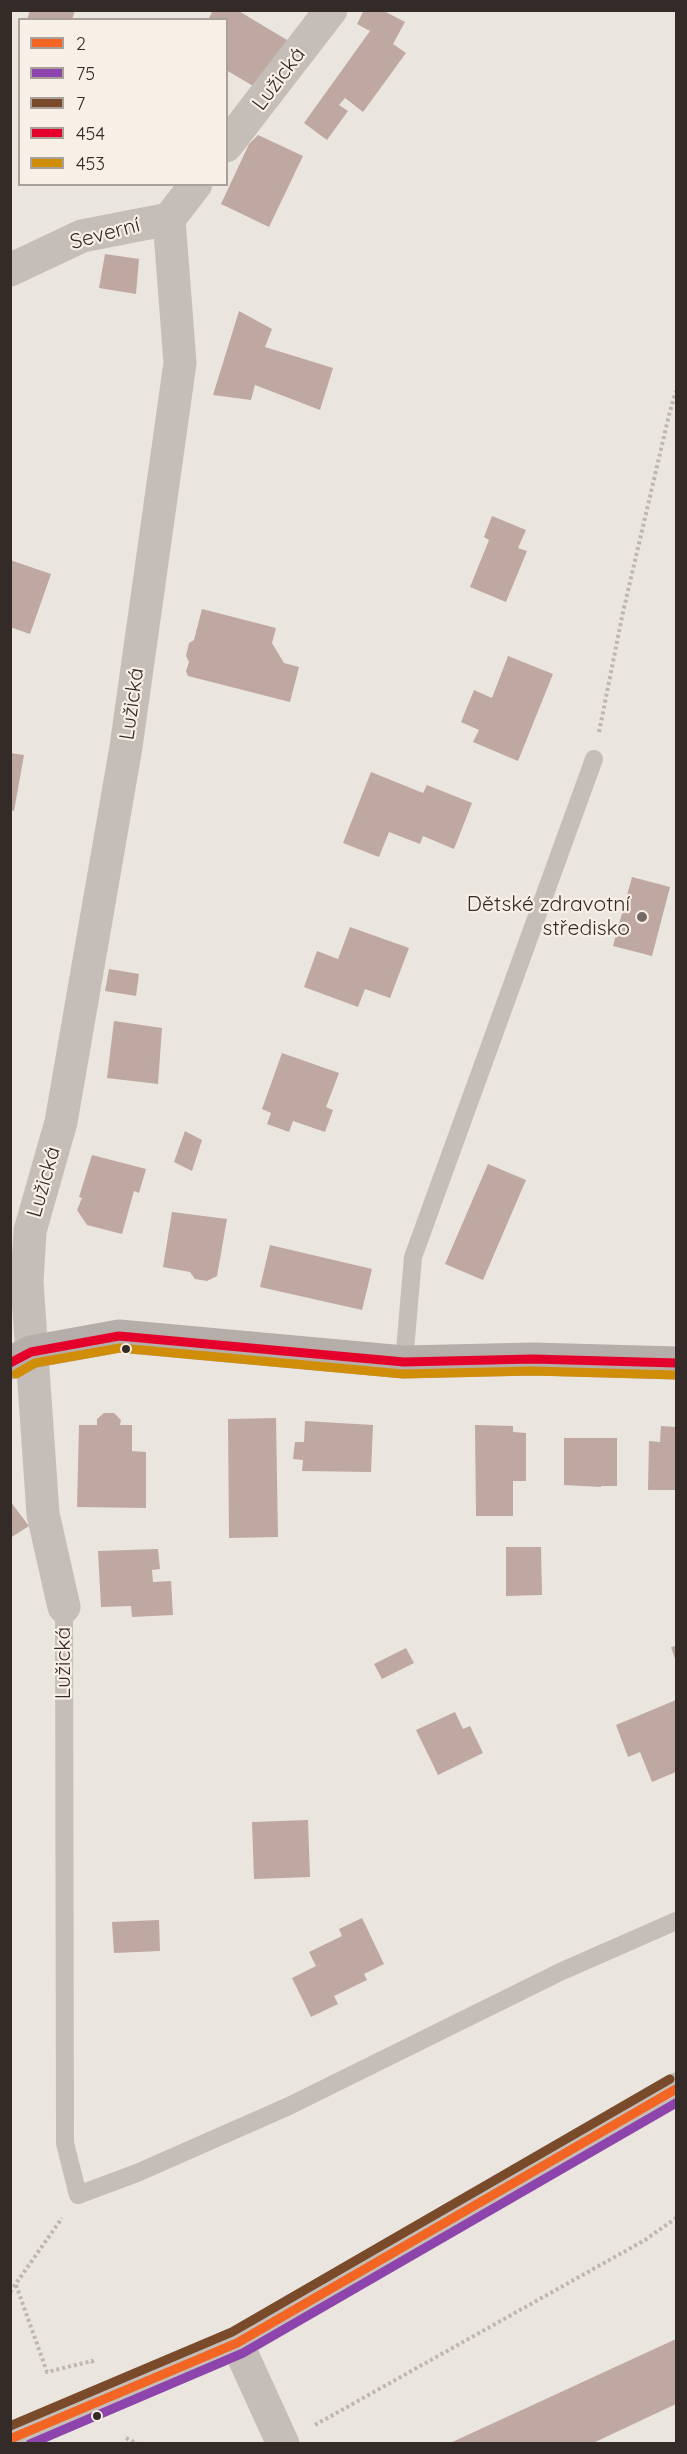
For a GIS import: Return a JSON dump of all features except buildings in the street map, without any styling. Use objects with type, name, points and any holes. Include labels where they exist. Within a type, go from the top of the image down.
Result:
[{"type":"street","name":"Lužická","points":[[228,143],[331,10]]},
{"type":"street","points":[[169,219],[194,186]]},
{"type":"street","name":"Lužická","points":[[64,1607],[42,1514],[21,1358],[27,1282],[20,1223],[61,1122],[118,794],[180,363],[169,219]]},
{"type":"street","name":"Severní","points":[[10,270],[82,236],[169,219]]},
{"type":"street","points":[[21,1358],[119,1336],[404,1362],[533,1359],[676,1363]]},
{"type":"street","points":[[10,2439],[237,2343],[660,2101],[676,2089]]},
{"type":"street","points":[[237,2343],[284,2444]]},
{"type":"lane","points":[[404,1362],[413,1257],[594,759]]},
{"type":"lane","name":"Lužická","points":[[64,1607],[65,2143],[78,2195]]},
{"type":"lane","points":[[78,2195],[137,2173],[289,2106],[560,1972],[676,1921]]},
{"type":"path","points":[[594,759],[626,601],[676,391]]},
{"type":"path","points":[[10,2292],[78,2195]]},
{"type":"path","points":[[312,2426],[645,2240],[676,2218]]},
{"type":"path","points":[[16,2285],[47,2372],[92,2361],[95,2366]]},
{"type":"path","points":[[126,2438],[138,2444]]},
{"type":"transit line","name":"454","points":[[10,1363],[31,1352],[119,1336],[404,1362],[533,1359],[676,1363]]},
{"type":"transit line","name":"453","points":[[16,1374],[35,1363],[120,1348],[403,1374],[533,1371],[676,1375]]},
{"type":"transit line","name":"7","points":[[10,2426],[232,2332],[670,2079]]},
{"type":"transit line","name":"2","points":[[10,2439],[237,2343],[676,2089]]},
{"type":"transit line","name":"75","points":[[30,2444],[243,2353],[676,2103]]},
{"type":"place","name":"Dětské zdravotní středisko","points":[[642,917]]}]
